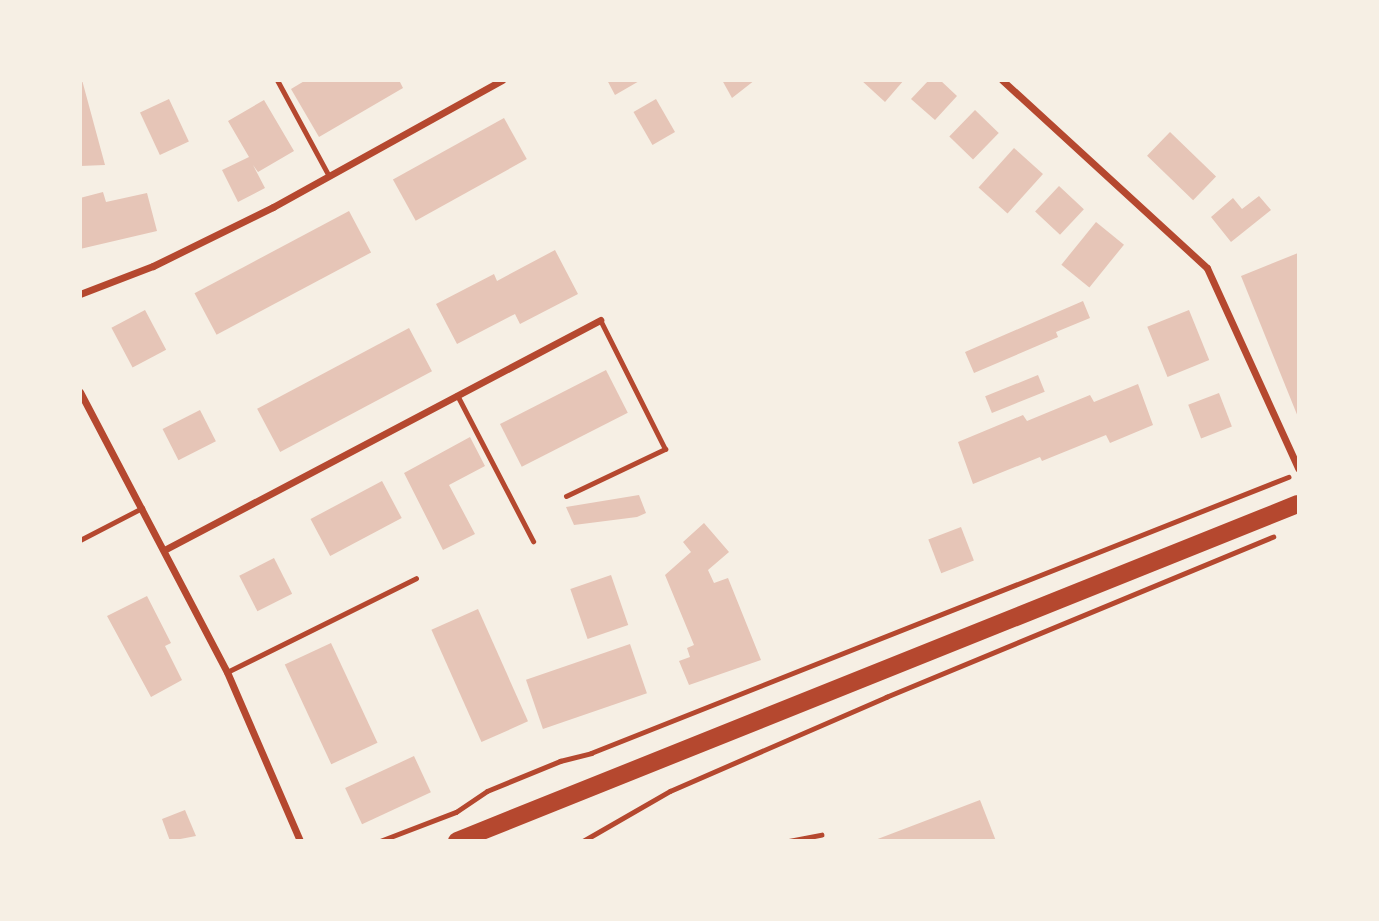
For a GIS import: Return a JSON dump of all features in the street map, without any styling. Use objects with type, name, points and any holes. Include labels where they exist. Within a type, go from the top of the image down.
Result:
[{"type":"main road","points":[[457,841],[1298,504]]},
{"type":"street","points":[[80,294],[153,266],[329,176],[502,80]]},
{"type":"street","points":[[1002,80],[1207,268],[1298,470]]},
{"type":"street","points":[[166,549],[600,320]]},
{"type":"street","points":[[80,392],[166,549],[227,672],[300,841]]},
{"type":"lane","points":[[277,80],[329,176]]},
{"type":"lane","points":[[566,496],[665,449],[600,320]]},
{"type":"lane","points":[[457,395],[533,541]]},
{"type":"lane","points":[[80,540],[142,508]]},
{"type":"lane","points":[[227,672],[416,578]]},
{"type":"path","points":[[380,841],[456,812],[487,791],[560,761],[591,753],[1298,470]]},
{"type":"path","points":[[583,841],[670,792],[886,696],[1268,542],[1276,535]]},
{"type":"path","points":[[789,841],[821,835]]},
{"type":"building","points":[[82,80],[105,165],[80,166]]},
{"type":"building","points":[[306,80],[399,80],[403,88],[319,137],[291,89]]},
{"type":"building","points":[[607,80],[641,80],[615,95]]},
{"type":"building","points":[[722,80],[755,80],[732,98]]},
{"type":"building","points":[[861,80],[904,80],[885,102]]},
{"type":"building","points":[[929,80],[940,80],[957,96],[935,120],[911,99]]},
{"type":"building","points":[[169,99],[189,142],[160,155],[140,113]]},
{"type":"building","points":[[656,99],[675,132],[652,145],[633,112]]},
{"type":"building","points":[[264,100],[294,151],[258,172],[253,165],[265,188],[238,202],[222,170],[249,157],[228,121]]},
{"type":"building","points":[[975,110],[999,133],[973,160],[949,137]]},
{"type":"building","points":[[504,118],[527,159],[416,221],[393,180]]},
{"type":"building","points":[[1170,132],[1216,176],[1193,200],[1147,156]]},
{"type":"building","points":[[1014,148],[1043,174],[1008,213],[979,187]]},
{"type":"building","points":[[1059,186],[1084,209],[1060,235],[1035,212]]},
{"type":"building","points":[[103,192],[106,202],[147,193],[157,231],[80,249],[80,198]]},
{"type":"building","points":[[1259,196],[1271,210],[1231,242],[1211,217],[1233,198],[1242,209]]},
{"type":"building","points":[[349,211],[371,252],[217,335],[194,293]]},
{"type":"building","points":[[1096,222],[1124,245],[1089,287],[1061,265]]},
{"type":"building","points":[[555,250],[578,294],[520,324],[515,314],[457,344],[436,304],[494,274],[497,281]]},
{"type":"building","points":[[1298,253],[1298,417],[1241,276]]},
{"type":"building","points":[[1083,301],[1090,318],[1056,332],[1058,337],[974,373],[965,352]]},
{"type":"building","points":[[145,310],[166,350],[133,368],[111,328]]},
{"type":"building","points":[[1189,310],[1209,360],[1168,377],[1147,327]]},
{"type":"building","points":[[409,328],[432,371],[280,452],[257,409]]},
{"type":"building","points":[[606,370],[628,413],[522,467],[500,424]]},
{"type":"building","points":[[1038,375],[1045,392],[992,413],[985,396]]},
{"type":"building","points":[[1138,384],[1153,425],[1110,443],[1106,435],[1042,461],[1040,457],[973,484],[958,442],[1023,415],[1027,421],[1090,395],[1094,402]]},
{"type":"building","points":[[1219,393],[1232,427],[1201,438],[1188,405]]},
{"type":"building","points":[[200,410],[216,441],[178,460],[163,429]]},
{"type":"building","points":[[470,437],[485,466],[449,485],[475,534],[443,550],[404,473]]},
{"type":"building","points":[[382,481],[402,518],[330,556],[310,519]]},
{"type":"building","points":[[639,495],[646,513],[637,517],[574,525],[566,507]]},
{"type":"building","points":[[704,523],[729,552],[708,570],[714,583],[728,578],[761,660],[689,685],[679,661],[690,657],[687,648],[694,645],[665,575],[691,552],[683,542]]},
{"type":"building","points":[[961,527],[974,561],[941,573],[928,540]]},
{"type":"building","points":[[274,558],[292,594],[257,611],[239,576]]},
{"type":"building","points":[[611,575],[628,625],[588,639],[570,589]]},
{"type":"building","points":[[147,596],[171,643],[165,646],[182,680],[151,697],[107,616]]},
{"type":"building","points":[[478,609],[528,721],[481,742],[431,630]]},
{"type":"building","points":[[331,643],[377,743],[331,764],[285,665]]},
{"type":"building","points":[[630,644],[647,693],[543,729],[526,680]]},
{"type":"building","points":[[414,756],[431,792],[362,824],[345,788]]},
{"type":"building","points":[[980,800],[996,841],[875,841],[875,840]]},
{"type":"building","points":[[185,810],[196,836],[170,841],[162,819]]}]
